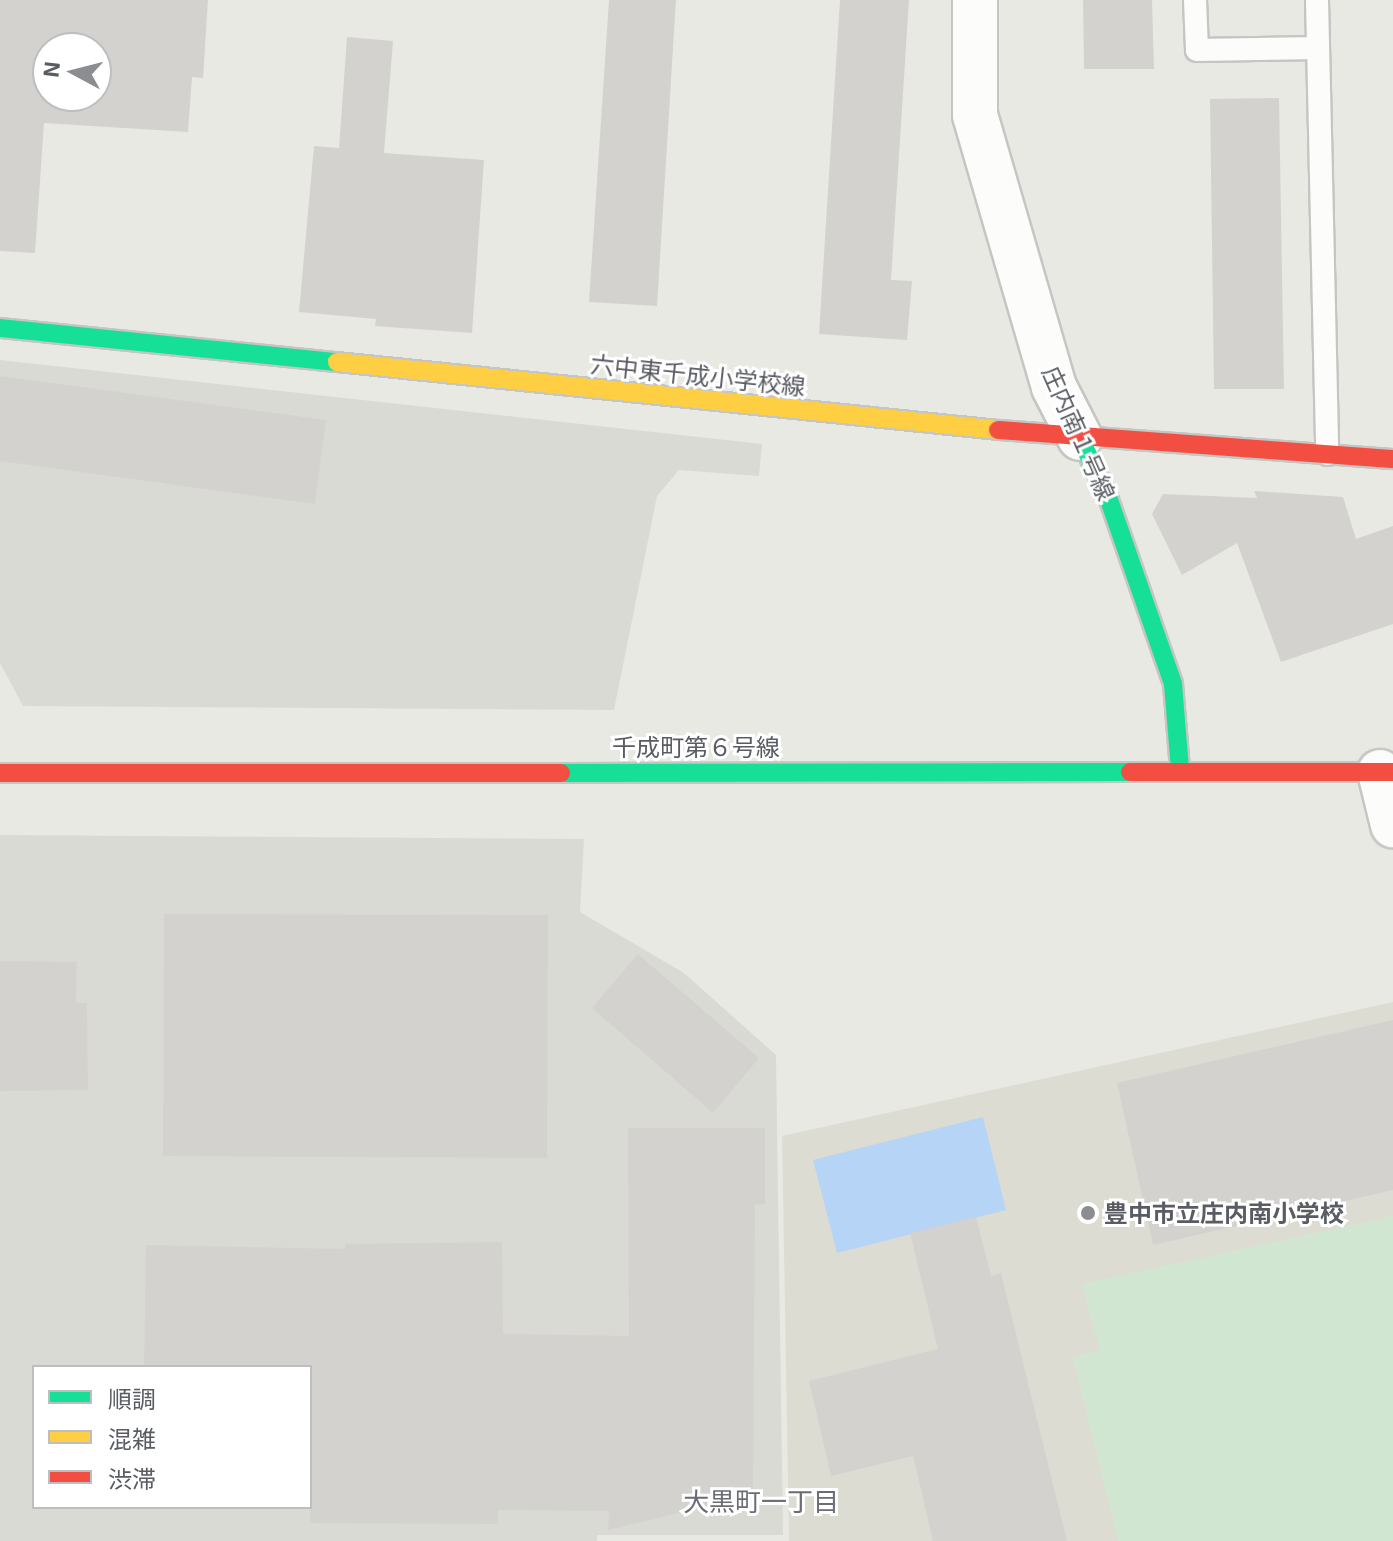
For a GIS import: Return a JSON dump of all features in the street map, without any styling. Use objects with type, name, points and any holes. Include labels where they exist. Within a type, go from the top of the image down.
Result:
[{"type":"street","name":"庄内南１号線","points":[[975,0],[975,115],[1054,387],[1108,497],[1173,684],[1180,770]]},
{"type":"street","name":"六中東千成小学校線","points":[[0,328],[1080,438],[1393,459]]},
{"type":"street","name":"千成町第６号線","points":[[0,773],[1387,772]]},
{"type":"street","points":[[1387,772],[1393,825]]},
{"type":"lane","points":[[1195,0],[1197,50],[1318,48]]},
{"type":"lane","points":[[1317,0],[1327,454]]},
{"type":"shaded area","points":[[0,360],[762,444],[759,476],[679,470],[657,496],[614,710],[23,706],[0,663]]},
{"type":"shaded area","points":[[0,835],[584,839],[580,912],[684,973],[776,1055],[783,1535],[597,1535],[597,1541],[0,1541]]},
{"type":"shaded area","name":"豊中市立庄内南小学校","points":[[1393,1002],[1393,1541],[789,1541],[782,1136]]},
{"type":"green space","points":[[1393,1216],[1393,1541],[1118,1541],[1073,1357],[1100,1350],[1082,1284]]},
{"type":"water","points":[[983,1117],[1006,1210],[837,1253],[813,1160]]},
{"type":"building","points":[[0,0],[208,0],[203,78],[192,77],[188,132],[44,123],[35,253],[0,251]]},
{"type":"building","points":[[609,0],[676,0],[657,306],[589,302]]},
{"type":"building","points":[[840,0],[909,0],[891,280],[912,281],[907,340],[819,334]]},
{"type":"building","points":[[1083,0],[1152,0],[1154,69],[1084,69]]},
{"type":"building","points":[[347,37],[393,41],[384,153],[484,160],[472,333],[375,326],[376,319],[299,312],[314,146],[339,148]]},
{"type":"building","points":[[1279,98],[1284,389],[1214,389],[1210,99]]},
{"type":"building","points":[[0,376],[326,420],[315,504],[0,461]]},
{"type":"building","points":[[1254,491],[1343,497],[1356,539],[1393,526],[1393,624],[1281,662],[1237,543],[1182,575],[1152,514],[1163,494],[1257,498]]},
{"type":"building","points":[[164,914],[548,915],[547,1158],[163,1156]]},
{"type":"building","points":[[638,954],[759,1058],[713,1113],[592,1008]]},
{"type":"building","points":[[0,961],[77,962],[76,1003],[87,1003],[88,1090],[0,1091]]},
{"type":"building","points":[[1393,1020],[1393,1190],[1153,1245],[1117,1083]]},
{"type":"building","points":[[628,1128],[765,1128],[765,1204],[755,1205],[753,1495],[608,1530],[609,1511],[498,1510],[498,1524],[310,1523],[312,1365],[144,1365],[146,1245],[345,1249],[345,1244],[502,1242],[503,1334],[629,1336]]},
{"type":"building","points":[[976,1217],[991,1276],[1001,1273],[1067,1541],[933,1541],[913,1456],[831,1476],[809,1381],[938,1349],[910,1233]]},
{"type":"traffic: fast","points":[[0,328],[337,362]]},
{"type":"traffic: fast","points":[[1080,438],[1108,497],[1173,684],[1180,770]]},
{"type":"traffic: fast","points":[[561,773],[1130,772]]},
{"type":"traffic: slow","points":[[337,362],[998,430]]},
{"type":"traffic: jam","points":[[998,430],[1393,459]]},
{"type":"traffic: jam","points":[[1130,772],[1393,772]]},
{"type":"traffic: jam","points":[[0,773],[561,773]]},
{"type":"place","name":"豊中市立庄内南小学校","points":[[1088,1213]]},
{"type":"district","name":"大黒町一丁目","points":[[761,1501]]}]
